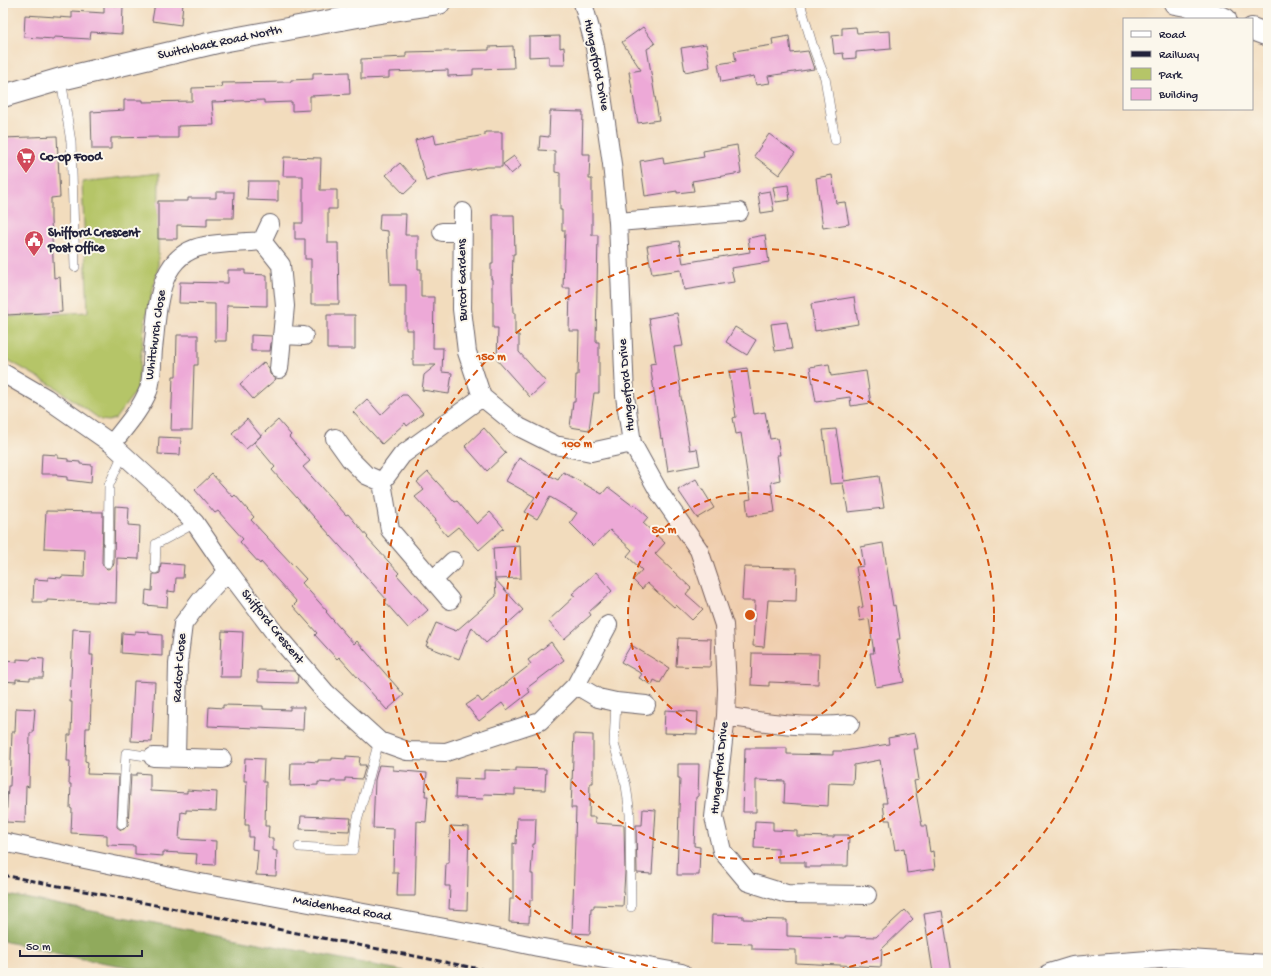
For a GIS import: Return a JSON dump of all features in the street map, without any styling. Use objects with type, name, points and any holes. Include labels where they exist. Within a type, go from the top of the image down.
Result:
[{"type":"main road","name":"Switchback Road North","points":[[3,96],[61,79],[217,42],[374,13],[439,3]]},
{"type":"main road","points":[[1175,3],[1186,5],[1222,18]]},
{"type":"main road","points":[[1253,29],[1268,34]]},
{"type":"street","name":"Hungerford Drive","points":[[583,3],[595,47],[612,164],[618,222],[625,396],[632,443],[659,492],[699,550],[724,625],[727,689],[726,716],[714,817],[722,851],[748,882],[788,894],[867,895]]},
{"type":"street","name":"Burcot Gardens","points":[[463,212],[462,309],[467,352],[482,397]]},
{"type":"street","points":[[618,222],[739,212]]},
{"type":"street","points":[[270,224],[262,241],[281,265],[285,306],[279,369]]},
{"type":"street","name":"Burcot Gardens","points":[[442,232],[463,232]]},
{"type":"street","name":"Whitchurch Close","points":[[117,449],[149,390],[160,294],[166,275],[176,260],[188,252],[204,246],[262,241]]},
{"type":"street","points":[[282,335],[304,336]]},
{"type":"street","name":"Shifford Crescent","points":[[3,374],[46,398],[117,449],[172,499],[195,523],[228,572],[274,632],[326,693],[379,741],[407,751],[446,752],[540,721],[576,685],[608,626]]},
{"type":"street","points":[[450,600],[390,530],[382,482],[402,455],[482,397],[519,427],[555,445],[591,452],[632,443]]},
{"type":"street","points":[[334,438],[350,459],[366,475],[382,482]]},
{"type":"street","points":[[433,580],[453,561]]},
{"type":"street","name":"Radcot Close","points":[[176,757],[178,664],[183,624],[201,600],[228,572]]},
{"type":"street","points":[[576,685],[598,698],[616,702],[646,705]]},
{"type":"street","name":"Hungerford Drive","points":[[726,716],[763,722],[806,726],[827,727],[850,724]]},
{"type":"street","points":[[154,757],[222,759]]},
{"type":"street","name":"Maidenhead Road","points":[[3,842],[194,882],[472,932],[538,947],[682,973]]},
{"type":"street","points":[[1049,973],[1072,966],[1173,958],[1268,964]]},
{"type":"lane","points":[[800,3],[813,47],[825,78],[835,140]]},
{"type":"lane","points":[[61,79],[71,142],[75,267]]},
{"type":"lane","points":[[108,563],[109,485],[117,449]]},
{"type":"lane","points":[[155,569],[156,544],[195,523]]},
{"type":"lane","points":[[616,702],[614,744],[626,784],[630,814],[631,907]]},
{"type":"lane","points":[[300,847],[354,850],[356,825],[379,741]]},
{"type":"lane","points":[[122,824],[126,753],[154,757]]},
{"type":"green space","points":[[159,173],[158,269],[145,321],[137,390],[115,419],[108,421],[101,420],[55,387],[3,357],[3,317],[88,312],[82,182]]},
{"type":"green space","points":[[3,894],[415,973],[164,973],[77,958],[3,941]]},
{"type":"building","points":[[155,3],[183,3],[181,25],[152,21]]},
{"type":"building","points":[[104,5],[123,6],[122,34],[91,32],[90,39],[24,37],[25,15],[72,18],[72,11],[104,13]]},
{"type":"building","points":[[643,27],[655,44],[647,49],[659,120],[638,123],[629,72],[641,70],[622,42]]},
{"type":"building","points":[[856,27],[857,33],[890,31],[891,49],[856,52],[856,58],[844,59],[843,53],[834,54],[832,36],[842,35],[842,28]]},
{"type":"building","points":[[560,36],[560,48],[564,47],[565,65],[549,65],[549,56],[529,57],[529,37]]},
{"type":"building","points":[[789,36],[791,53],[808,51],[814,69],[768,76],[770,83],[756,85],[754,76],[721,82],[718,64],[736,61],[734,51],[773,45],[772,39]]},
{"type":"building","points":[[706,44],[710,67],[685,72],[681,48]]},
{"type":"building","points":[[513,46],[514,68],[473,69],[473,75],[448,76],[448,70],[389,72],[389,78],[361,79],[361,59],[406,57],[406,52],[489,50],[489,47]]},
{"type":"building","points":[[349,72],[350,94],[310,96],[310,110],[292,111],[292,102],[264,103],[264,100],[212,102],[214,125],[178,126],[178,138],[111,138],[111,149],[92,149],[91,112],[124,110],[124,100],[143,100],[143,102],[192,101],[192,88],[222,87],[221,83],[291,82],[291,80],[313,79],[313,73]]},
{"type":"building","points":[[550,111],[583,112],[582,154],[590,154],[589,179],[592,179],[592,235],[598,235],[596,342],[599,342],[599,393],[594,393],[589,430],[570,427],[573,402],[575,402],[576,375],[578,375],[579,331],[569,331],[570,288],[563,288],[565,230],[562,230],[562,210],[560,210],[560,173],[555,172],[555,151],[539,150],[540,136],[549,137]]},
{"type":"building","points":[[485,132],[502,132],[502,167],[487,167],[444,175],[426,181],[415,140],[434,135],[436,144],[485,135]]},
{"type":"building","points":[[769,134],[795,153],[779,175],[754,156]]},
{"type":"building","points":[[57,136],[60,197],[51,198],[51,220],[54,278],[60,277],[62,312],[7,315],[3,257],[3,138]]},
{"type":"building","points":[[737,145],[741,173],[692,181],[694,191],[677,193],[677,191],[645,196],[640,161],[663,157],[664,164],[704,157],[703,151]]},
{"type":"building","points":[[514,156],[521,166],[511,174],[503,164]]},
{"type":"building","points":[[284,157],[321,158],[320,190],[337,190],[337,209],[328,209],[328,243],[338,243],[339,304],[311,304],[311,259],[305,259],[305,239],[295,239],[295,223],[303,223],[303,176],[283,176]]},
{"type":"building","points":[[400,163],[417,182],[404,194],[386,175]]},
{"type":"building","points":[[832,175],[836,203],[845,202],[849,224],[823,228],[816,178]]},
{"type":"building","points":[[248,181],[278,181],[278,201],[247,200]]},
{"type":"building","points":[[788,185],[790,200],[776,202],[773,187]]},
{"type":"building","points":[[770,191],[774,211],[761,213],[758,193]]},
{"type":"building","points":[[216,192],[234,192],[233,218],[207,218],[207,226],[177,225],[177,239],[158,239],[158,201],[188,201],[188,198],[216,198]]},
{"type":"building","points":[[380,214],[406,214],[405,235],[418,235],[418,269],[421,269],[421,297],[434,297],[433,348],[443,348],[442,372],[452,373],[449,394],[422,390],[424,375],[436,365],[413,365],[413,330],[406,330],[406,285],[390,285],[388,231],[379,230]]},
{"type":"building","points":[[493,215],[514,215],[515,254],[513,254],[512,285],[513,313],[515,313],[515,335],[519,335],[519,352],[546,382],[530,397],[497,360],[498,328],[493,328],[491,279],[491,264],[493,264]]},
{"type":"building","points":[[765,235],[769,262],[731,268],[734,282],[684,290],[681,270],[652,274],[647,246],[679,241],[683,263],[750,252],[748,238]]},
{"type":"building","points":[[228,270],[245,270],[245,274],[267,275],[267,306],[227,305],[226,341],[215,341],[215,304],[179,303],[180,282],[228,283]]},
{"type":"building","points":[[854,297],[858,324],[815,331],[811,304]]},
{"type":"building","points":[[677,313],[683,346],[674,347],[680,391],[690,450],[697,449],[700,465],[668,471],[663,438],[661,439],[650,364],[656,363],[649,318]]},
{"type":"building","points":[[327,315],[355,315],[355,349],[327,349]]},
{"type":"building","points":[[787,322],[792,349],[775,351],[771,324]]},
{"type":"building","points":[[735,327],[756,340],[747,355],[726,342]]},
{"type":"building","points":[[177,335],[198,335],[198,365],[194,365],[192,430],[171,430],[173,376],[176,376]]},
{"type":"building","points":[[251,335],[272,336],[270,351],[251,351]]},
{"type":"building","points":[[264,362],[269,368],[270,374],[276,379],[253,399],[240,384]]},
{"type":"building","points":[[829,364],[831,376],[866,371],[871,403],[851,406],[850,397],[816,402],[810,367]]},
{"type":"building","points":[[747,368],[754,414],[765,412],[770,439],[777,438],[780,455],[777,455],[780,480],[771,482],[775,512],[748,516],[746,500],[751,499],[741,433],[736,434],[733,418],[736,417],[729,371]]},
{"type":"building","points":[[402,395],[407,395],[423,413],[407,426],[405,423],[382,444],[353,412],[367,399],[381,415]]},
{"type":"building","points":[[247,419],[261,436],[246,449],[232,433]]},
{"type":"building","points":[[278,420],[291,435],[289,437],[310,461],[303,467],[346,515],[348,514],[368,537],[367,538],[399,573],[397,575],[428,610],[408,628],[385,602],[387,600],[357,565],[272,470],[275,467],[254,442]]},
{"type":"building","points":[[484,428],[506,453],[487,471],[465,446]]},
{"type":"building","points":[[836,429],[844,481],[879,476],[884,508],[848,512],[843,483],[830,484],[823,430]]},
{"type":"building","points":[[159,437],[181,438],[180,455],[158,454]]},
{"type":"building","points":[[42,454],[58,455],[58,458],[68,459],[68,461],[92,465],[91,483],[67,480],[67,477],[57,476],[57,474],[41,474]]},
{"type":"building","points":[[519,458],[558,480],[563,472],[602,494],[608,487],[633,506],[634,504],[648,517],[643,523],[665,543],[655,554],[691,588],[686,594],[703,609],[692,620],[676,605],[674,607],[647,583],[642,589],[633,580],[642,570],[627,556],[632,550],[610,530],[593,546],[570,523],[577,513],[550,497],[537,519],[525,512],[535,497],[506,481]]},
{"type":"building","points":[[428,472],[455,502],[457,501],[477,524],[490,512],[504,528],[479,550],[458,527],[447,536],[434,521],[436,520],[415,497],[424,490],[417,482]]},
{"type":"building","points":[[212,474],[233,497],[235,495],[254,517],[251,520],[306,579],[302,583],[327,611],[326,612],[354,644],[357,641],[404,695],[387,710],[339,657],[337,659],[315,635],[317,633],[293,606],[297,602],[261,562],[260,564],[240,542],[243,539],[218,511],[215,513],[195,490]]},
{"type":"building","points":[[696,479],[714,508],[697,518],[678,490]]},
{"type":"building","points":[[115,506],[129,507],[128,525],[140,526],[139,559],[117,558],[116,603],[47,600],[47,602],[33,602],[34,579],[48,580],[48,577],[61,578],[62,576],[84,577],[85,550],[44,548],[46,511],[103,512],[102,563],[105,568],[108,569],[113,566],[114,563]]},
{"type":"building","points":[[883,543],[893,606],[895,605],[900,639],[897,639],[904,682],[876,687],[870,653],[874,653],[869,619],[860,621],[858,608],[863,607],[856,567],[864,566],[861,547]]},
{"type":"building","points":[[520,546],[521,578],[495,579],[523,610],[486,643],[472,627],[459,659],[426,646],[436,623],[456,631],[496,596],[493,548]]},
{"type":"building","points":[[161,563],[184,565],[183,578],[176,578],[175,592],[168,591],[167,607],[145,605],[146,590],[152,591],[153,574],[160,573]]},
{"type":"building","points":[[744,567],[797,568],[796,601],[768,600],[764,647],[753,646],[755,601],[742,601]]},
{"type":"building","points":[[596,572],[612,591],[589,612],[591,615],[564,639],[548,621],[575,596],[572,594]]},
{"type":"building","points":[[73,629],[91,630],[90,655],[93,655],[90,728],[86,728],[85,761],[88,762],[87,774],[119,775],[117,827],[121,830],[128,825],[131,775],[137,775],[137,773],[150,774],[150,791],[187,793],[187,790],[217,792],[216,811],[186,810],[186,813],[181,812],[179,839],[216,841],[215,865],[196,864],[197,854],[163,852],[163,856],[135,854],[135,846],[107,845],[107,835],[71,833],[72,809],[70,808],[71,784],[69,784],[70,761],[67,761],[68,735],[71,735],[72,702],[70,702]]},
{"type":"building","points":[[135,631],[162,635],[162,656],[121,653],[122,633],[135,634]]},
{"type":"building","points":[[222,631],[243,632],[241,677],[220,677]]},
{"type":"building","points":[[678,638],[711,639],[710,667],[676,666]]},
{"type":"building","points":[[551,642],[564,660],[527,688],[530,692],[507,710],[502,703],[479,721],[466,705],[478,697],[482,702],[531,664],[528,660]]},
{"type":"building","points":[[631,645],[669,668],[660,683],[654,680],[652,685],[639,678],[642,674],[621,662]]},
{"type":"building","points":[[752,653],[819,654],[818,684],[769,682],[769,686],[751,685]]},
{"type":"building","points":[[31,658],[44,659],[43,678],[30,678],[30,680],[16,679],[16,682],[3,681],[3,661],[17,662],[17,659],[31,660]]},
{"type":"building","points":[[258,670],[294,671],[298,676],[297,683],[258,682]]},
{"type":"building","points":[[134,681],[155,682],[152,742],[131,741]]},
{"type":"building","points":[[223,705],[263,706],[263,709],[290,710],[290,707],[304,707],[303,730],[208,726],[209,707],[223,708]]},
{"type":"building","points":[[16,708],[35,709],[33,733],[30,733],[29,787],[26,786],[25,823],[6,822],[8,786],[10,786],[12,732],[15,732]]},
{"type":"building","points":[[665,710],[698,712],[697,734],[664,733]]},
{"type":"building","points":[[915,733],[918,749],[914,749],[919,780],[914,781],[922,826],[926,826],[930,852],[933,851],[935,869],[907,873],[904,848],[895,850],[890,820],[885,820],[883,803],[887,803],[880,760],[854,765],[853,784],[829,783],[828,806],[784,803],[785,781],[756,780],[756,812],[743,812],[745,748],[787,748],[787,754],[833,755],[833,751],[845,751],[889,744],[888,738]]},
{"type":"building","points":[[574,734],[593,735],[593,783],[590,783],[589,817],[595,817],[595,823],[624,825],[625,872],[623,906],[594,905],[594,908],[591,908],[590,934],[572,933],[576,808],[571,808]]},
{"type":"building","points":[[346,756],[360,757],[359,765],[366,765],[362,779],[345,778],[345,781],[331,781],[331,783],[318,782],[318,785],[290,786],[291,763],[305,763],[305,761],[318,762],[318,760],[332,760],[332,758],[346,759]]},
{"type":"building","points":[[245,758],[264,759],[263,782],[266,782],[265,826],[269,826],[268,838],[273,838],[273,850],[277,851],[276,876],[256,875],[258,850],[252,849],[253,837],[249,837],[249,825],[245,825],[247,781],[244,781]]},
{"type":"building","points":[[678,764],[699,764],[694,846],[700,847],[699,875],[677,875],[680,778],[678,778]]},
{"type":"building","points":[[379,765],[393,766],[393,770],[427,773],[425,796],[428,796],[426,822],[417,821],[415,896],[397,896],[398,873],[393,873],[394,829],[373,828],[375,780]]},
{"type":"building","points":[[516,768],[546,769],[545,790],[515,789],[515,795],[484,794],[483,799],[455,798],[456,778],[484,779],[484,770],[516,771]]},
{"type":"building","points":[[643,809],[656,810],[652,874],[637,873],[636,825],[642,825]]},
{"type":"building","points":[[301,816],[351,818],[349,831],[300,829]]},
{"type":"building","points":[[517,818],[536,818],[535,844],[533,844],[531,874],[533,874],[533,900],[530,900],[529,923],[509,922],[510,899],[513,899],[513,843],[516,844]]},
{"type":"building","points":[[755,821],[773,822],[773,830],[797,831],[797,836],[834,837],[834,835],[849,835],[848,866],[805,867],[805,862],[778,862],[778,849],[754,848]]},
{"type":"building","points":[[450,826],[469,827],[467,910],[449,909],[450,886],[445,886],[446,863],[449,863]]},
{"type":"building","points":[[905,910],[913,919],[882,949],[881,967],[796,963],[796,950],[752,949],[752,944],[711,943],[712,915],[743,916],[743,919],[787,920],[787,936],[845,938],[845,936],[876,937]]},
{"type":"building","points":[[942,911],[952,973],[933,973],[924,914]]},
{"type":"railway","points":[[3,875],[500,973]]},
{"type":"place","name":"Co-op Food","points":[[26,174]]},
{"type":"place","name":"Shifford Crescent Post Office","points":[[34,257]]}]
